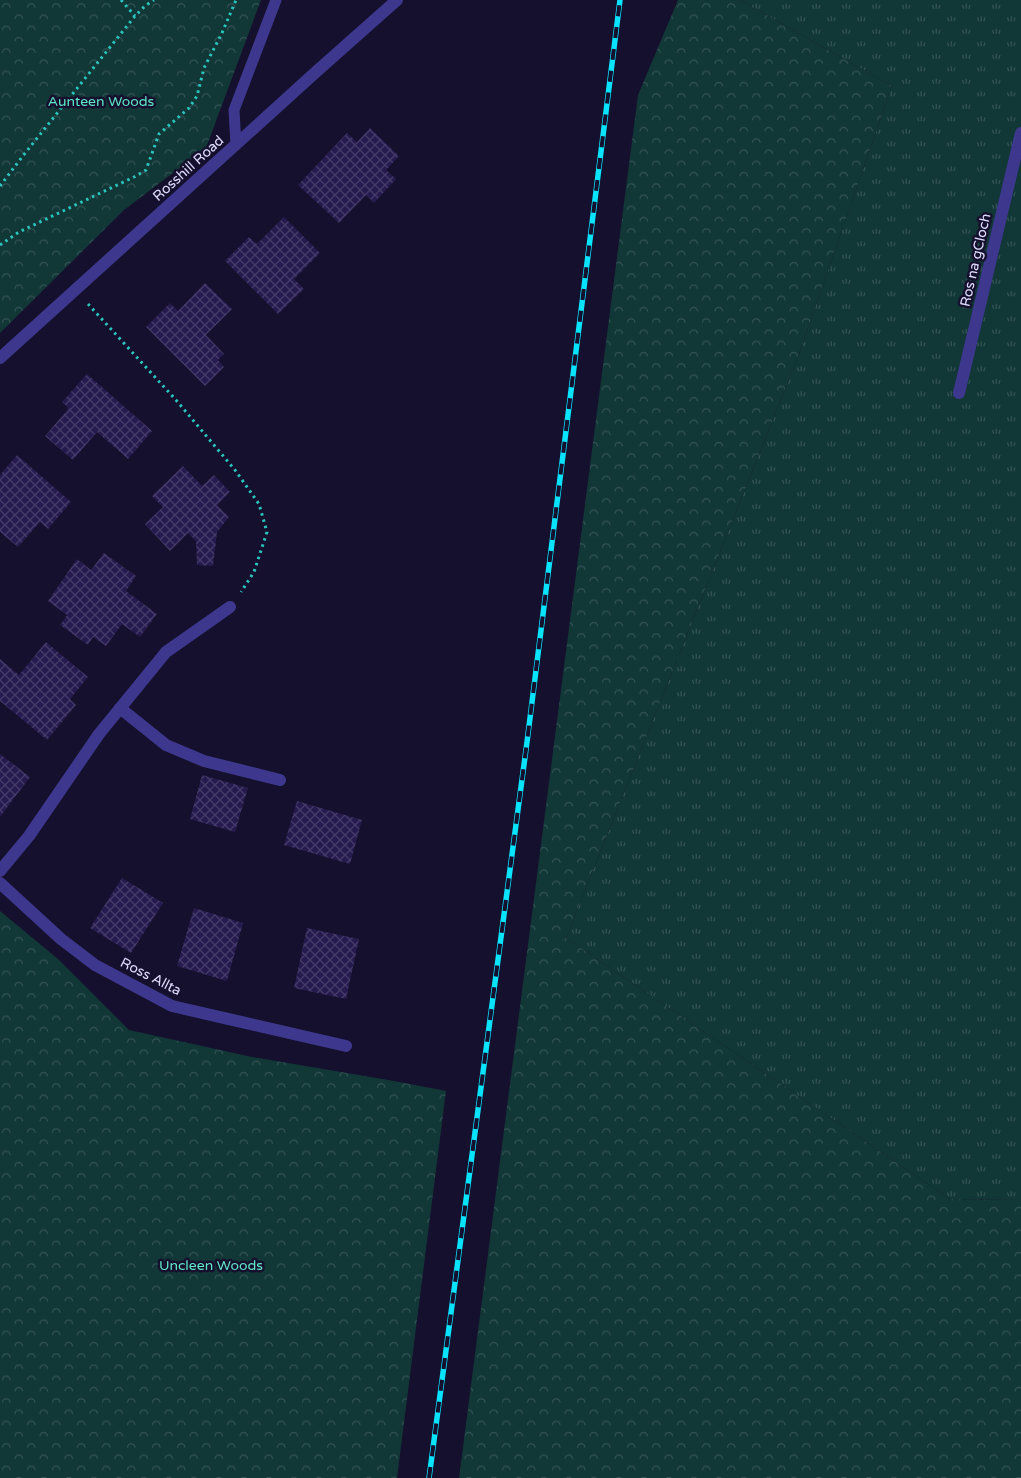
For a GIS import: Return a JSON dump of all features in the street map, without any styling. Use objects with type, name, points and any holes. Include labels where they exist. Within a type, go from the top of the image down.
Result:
[{"type":"street","name":"Rosshill Road","points":[[0,358],[397,0]]},
{"type":"street","name":"Ros na gCloch","points":[[959,393],[1021,133]]},
{"type":"street","points":[[0,870],[29,836],[100,734],[166,652],[230,607]]},
{"type":"street","points":[[120,708],[166,745],[204,761],[280,780]]},
{"type":"street","name":"Ross Allta","points":[[0,883],[62,939],[95,965],[172,1006],[346,1046]]},
{"type":"lane","points":[[236,145],[234,110],[276,0]]},
{"type":"path","points":[[122,0],[136,16]]},
{"type":"path","points":[[0,186],[136,16],[154,0]]},
{"type":"path","points":[[0,245],[19,232],[146,170],[159,134],[189,108],[197,96],[204,68],[236,0]]},
{"type":"path","points":[[75,290],[176,400],[235,470],[259,504],[267,532],[254,572],[230,607]]},
{"type":"green space","name":"Aunteen Woods","points":[[0,0],[261,0],[206,148],[124,210],[0,333]]},
{"type":"green space","points":[[678,0],[740,0],[892,86],[799,354],[566,938],[950,1199],[1021,1200],[1021,1478],[459,1478],[638,95]]},
{"type":"green space","points":[[740,0],[1021,0],[1021,1200],[950,1199],[566,938],[799,354],[892,86]]},
{"type":"green space","name":"Uncleen Woods","points":[[0,911],[58,959],[129,1030],[252,1057],[446,1091],[397,1478],[0,1478]]},
{"type":"building","points":[[370,128],[399,156],[386,170],[396,179],[374,203],[366,195],[339,223],[298,185],[347,133],[357,142]]},
{"type":"building","points":[[284,217],[320,253],[294,279],[304,289],[278,314],[225,261],[249,237],[257,244]]},
{"type":"building","points":[[205,283],[232,309],[206,335],[224,354],[218,360],[224,367],[205,386],[146,327],[170,303],[178,311]]},
{"type":"building","points":[[87,374],[152,431],[128,459],[97,432],[73,460],[45,436],[69,408],[62,402]]},
{"type":"building","points":[[17,455],[71,502],[48,529],[40,522],[18,547],[0,532],[0,475]]},
{"type":"building","points":[[183,466],[202,486],[214,475],[230,492],[217,505],[229,517],[217,532],[213,566],[197,565],[196,541],[188,533],[170,551],[145,524],[163,507],[152,496]]},
{"type":"building","points":[[104,553],[136,576],[126,591],[157,614],[140,637],[122,624],[106,646],[93,637],[88,645],[60,625],[67,615],[48,601],[77,559],[91,570]]},
{"type":"building","points":[[46,642],[88,677],[70,699],[76,705],[47,740],[0,701],[0,659],[19,675]]},
{"type":"building","points":[[0,754],[30,777],[0,817]]},
{"type":"building","points":[[202,775],[248,788],[235,832],[190,819]]},
{"type":"building","points":[[297,801],[362,820],[350,864],[284,845]]},
{"type":"building","points":[[122,878],[163,903],[131,953],[90,928]]},
{"type":"building","points":[[194,908],[243,923],[227,981],[177,966]]},
{"type":"building","points":[[307,928],[359,939],[346,999],[294,988]]},
{"type":"railway","points":[[429,1478],[527,742],[620,0]]}]
